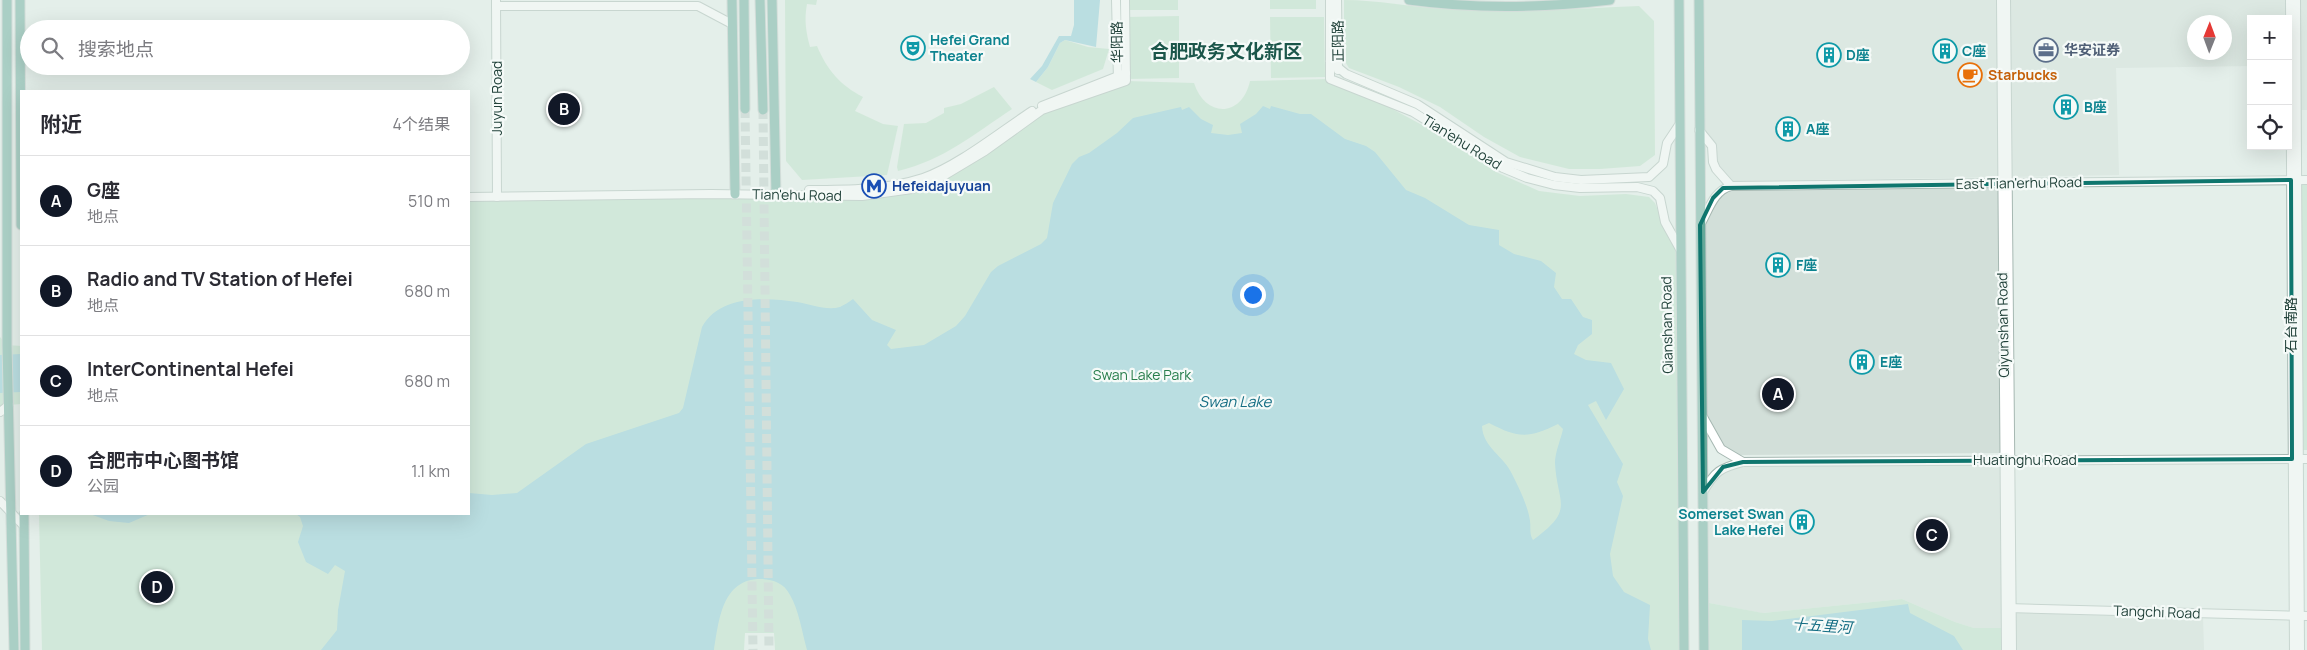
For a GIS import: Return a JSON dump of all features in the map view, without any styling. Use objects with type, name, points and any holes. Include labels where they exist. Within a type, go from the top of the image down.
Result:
[{"type":"main road","points":[[7,0],[7,345],[14,650]]},
{"type":"main road","points":[[20,0],[20,20]]},
{"type":"main road","points":[[732,0],[735,192]]},
{"type":"main road","points":[[744,0],[745,109]]},
{"type":"main road","points":[[760,0],[762,110]]},
{"type":"main road","points":[[772,0],[776,192]]},
{"type":"main road","points":[[1409,0],[1505,5],[1578,4],[1610,0]]},
{"type":"main road","name":"Qianshan Road","points":[[1679,0],[1678,125],[1684,650]]},
{"type":"main road","points":[[1699,0],[1704,650]]},
{"type":"main road","points":[[21,75],[21,90]]},
{"type":"main road","points":[[24,515],[25,650]]},
{"type":"street","points":[[698,6],[705,0]]},
{"type":"street","name":"华阳路","points":[[1116,0],[1121,80]]},
{"type":"street","name":"华阳路","points":[[1125,0],[1126,72]]},
{"type":"street","name":"正阳路","points":[[1330,0],[1330,61],[1334,80]]},
{"type":"street","name":"正阳路","points":[[1334,80],[1338,69],[1337,0]]},
{"type":"street","name":"Qiyunshan Road","points":[[2001,0],[2005,183],[2009,610],[2006,650]]},
{"type":"street","points":[[2005,183],[2006,0]]},
{"type":"street","name":"石台南路","points":[[2290,0],[2299,459],[2300,650]]},
{"type":"street","name":"石台南路","points":[[2294,180],[2296,0]]},
{"type":"street","points":[[496,3],[698,6],[732,24]]},
{"type":"street","name":"Juyun Road","points":[[496,3],[497,195]]},
{"type":"street","name":"Tian'ehu Road","points":[[1330,61],[1338,69],[1417,104],[1506,162],[1555,178],[1581,180],[1649,177],[1663,164],[1667,143],[1678,125]]},
{"type":"street","name":"Tian'ehu Road","points":[[470,197],[735,192],[862,196],[912,189],[940,178],[985,151],[1042,110],[1121,80],[1126,72]]},
{"type":"street","name":"Tian'ehu Road","points":[[1334,80],[1413,112],[1480,155],[1503,168],[1527,178],[1554,185],[1580,188],[1637,187],[1653,192],[1660,198],[1665,222],[1680,249]]},
{"type":"street","points":[[1699,130],[1712,146],[1713,162],[1716,169],[1731,186],[1723,188],[1713,198],[1700,225]]},
{"type":"street","name":"East Tian'erhu Road","points":[[1731,186],[2307,180]]},
{"type":"street","name":"Tian'ehu Road","points":[[470,193],[497,195]]},
{"type":"street","points":[[0,412],[9,406]]},
{"type":"street","points":[[1702,414],[1721,449],[1743,462]]},
{"type":"street","name":"Huatinghu Road","points":[[1703,492],[1713,475],[1722,467],[1743,462],[2299,459]]},
{"type":"street","points":[[0,501],[12,516],[24,526]]},
{"type":"street","points":[[2009,610],[2012,650]]},
{"type":"street","name":"Tangchi Road","points":[[2009,610],[2300,618]]},
{"type":"street","name":"石台南路","points":[[2294,650],[2300,618]]},
{"type":"highlighted area","points":[[2291,180],[2292,459],[1743,462],[1723,467],[1703,492],[1700,225],[1713,198],[1723,188]]},
{"type":"shaded area","points":[[1699,0],[2001,0],[2002,177],[1746,181],[1733,185],[2002,183],[2005,453],[1736,455],[1721,449],[1706,424],[1700,225],[1710,207],[1731,186],[1716,169],[1712,146],[1699,130]]},
{"type":"shaded area","points":[[2006,0],[2290,0],[2288,15],[2247,15],[2247,66],[2116,68],[2119,175],[2007,177]]},
{"type":"shaded area","points":[[2296,0],[2307,0],[2307,110],[2297,110]]},
{"type":"shaded area","points":[[2005,460],[2006,628],[1974,628],[1955,622],[1902,599],[1762,613],[1704,602],[1703,492],[1713,475],[1743,462]]},
{"type":"shaded area","points":[[2011,613],[2203,618],[2204,650],[2012,650]]},
{"type":"green space","points":[[785,0],[817,0],[816,5],[807,4],[806,10],[807,36],[810,47],[817,46],[835,76],[863,97],[855,111],[883,124],[898,126],[887,175],[802,180],[786,161]]},
{"type":"green space","points":[[1127,0],[1178,0],[1178,10],[1127,10]]},
{"type":"green space","points":[[1270,0],[1316,0],[1316,9],[1270,9]]},
{"type":"green space","points":[[1344,0],[1431,8],[1492,11],[1639,6],[1654,21],[1655,155],[1640,166],[1600,169],[1569,169],[1520,157],[1484,137],[1440,107],[1399,87],[1349,68],[1344,60]]},
{"type":"green space","points":[[1179,16],[1179,78],[1128,79],[1127,17]]},
{"type":"green space","points":[[1270,17],[1324,17],[1325,77],[1271,78]]},
{"type":"green space","points":[[1065,40],[1088,47],[1109,49],[1103,69],[1052,90],[1036,82],[1048,67],[1060,43]]},
{"type":"green space","name":"Swan Lake","points":[[1330,79],[1357,90],[1437,133],[1496,172],[1539,191],[1580,196],[1626,194],[1649,197],[1655,203],[1669,239],[1680,249],[1684,650],[775,650],[774,633],[745,633],[744,650],[42,650],[39,515],[470,515],[470,197],[912,189],[1042,110],[1126,81],[1194,83],[1206,103],[1214,108],[1223,109],[1232,107],[1239,102],[1246,93],[1250,81]]},
{"type":"green space","points":[[994,87],[1012,109],[944,153],[915,166],[898,171],[904,124],[926,123],[944,113],[944,108],[961,104]]},
{"type":"green space","points":[[2297,180],[2307,180],[2307,450],[2299,450]]},
{"type":"green space","points":[[0,337],[7,345],[20,346],[20,404],[9,405],[0,412]]},
{"type":"green space","points":[[1902,599],[1955,622],[1974,628],[2006,628],[2006,650],[1704,650],[1704,602],[1763,613]]},
{"type":"water","points":[[1074,0],[1100,0],[1096,47],[1065,40],[1060,43],[1048,67],[1036,82],[1030,79],[1042,66],[1059,36],[1071,36],[1074,25]]},
{"type":"water","name":"Swan Lake","points":[[1263,106],[1270,109],[1271,106],[1300,114],[1311,114],[1345,139],[1366,146],[1375,152],[1406,190],[1425,198],[1469,225],[1499,230],[1499,245],[1514,254],[1541,261],[1556,273],[1554,287],[1562,299],[1571,299],[1583,317],[1592,320],[1592,334],[1578,345],[1574,354],[1586,360],[1611,363],[1624,389],[1606,420],[1596,401],[1588,405],[1623,464],[1617,482],[1623,496],[1610,554],[1613,576],[1624,592],[1650,605],[1648,639],[1651,650],[807,650],[796,608],[788,591],[778,583],[762,579],[738,585],[731,593],[721,614],[714,650],[321,650],[337,630],[338,610],[345,571],[335,565],[328,574],[306,562],[298,542],[303,526],[297,515],[470,515],[470,493],[492,495],[517,493],[586,444],[679,413],[683,408],[702,327],[720,309],[731,304],[757,299],[771,299],[824,308],[835,308],[853,299],[872,320],[896,330],[887,345],[891,349],[924,345],[956,326],[965,316],[991,272],[998,266],[1041,244],[1047,238],[1053,203],[1072,164],[1079,157],[1089,153],[1117,133],[1133,118],[1181,107],[1182,110],[1189,107],[1201,119],[1213,125],[1211,133],[1228,135],[1242,133],[1240,124],[1256,114]],"holes":[[[1489,423],[1508,432],[1523,435],[1531,434],[1558,424],[1563,429],[1555,459],[1561,505],[1559,513],[1555,521],[1533,540],[1529,515],[1520,491],[1508,468],[1486,440],[1482,426]]]},
{"type":"water","points":[[20,354],[20,392],[0,393],[0,355]]},
{"type":"water","points":[[93,515],[148,515],[129,523],[109,521]]},
{"type":"water","name":"十五里河","points":[[1908,604],[1910,613],[1954,636],[1963,650],[1742,650],[1742,620],[1772,621]]},
{"type":"tunnel","points":[[745,109],[753,650]]},
{"type":"tunnel","points":[[763,110],[769,650]]},
{"type":"place","name":"Hefei Grand Theater","points":[[913,48]]},
{"type":"place","name":"华安证券","points":[[2046,50]]},
{"type":"place","name":"C座","points":[[1945,51]]},
{"type":"place","name":"D座","points":[[1829,55]]},
{"type":"place","name":"Starbucks","points":[[1970,75]]},
{"type":"place","name":"B座","points":[[2066,107]]},
{"type":"place","name":"Radio and TV Station of Hefei","points":[[564,109]]},
{"type":"place","name":"A座","points":[[1788,129]]},
{"type":"place","name":"Hefeidajuyuan","points":[[874,186]]},
{"type":"place","name":"F座","points":[[1778,265]]},
{"type":"place","name":"E座","points":[[1862,362]]},
{"type":"place","name":"G座","points":[[1778,394]]},
{"type":"place","name":"Somerset Swan Lake Hefei","points":[[1802,522]]},
{"type":"place","name":"InterContinental Hefei","points":[[1932,535]]},
{"type":"place","name":"合肥市中心图书馆","points":[[157,587]]},
{"type":"district","name":"合肥政务文化新区","points":[[1226,51]]},
{"type":"park label","name":"Swan Lake Park","points":[[1142,375]]}]
